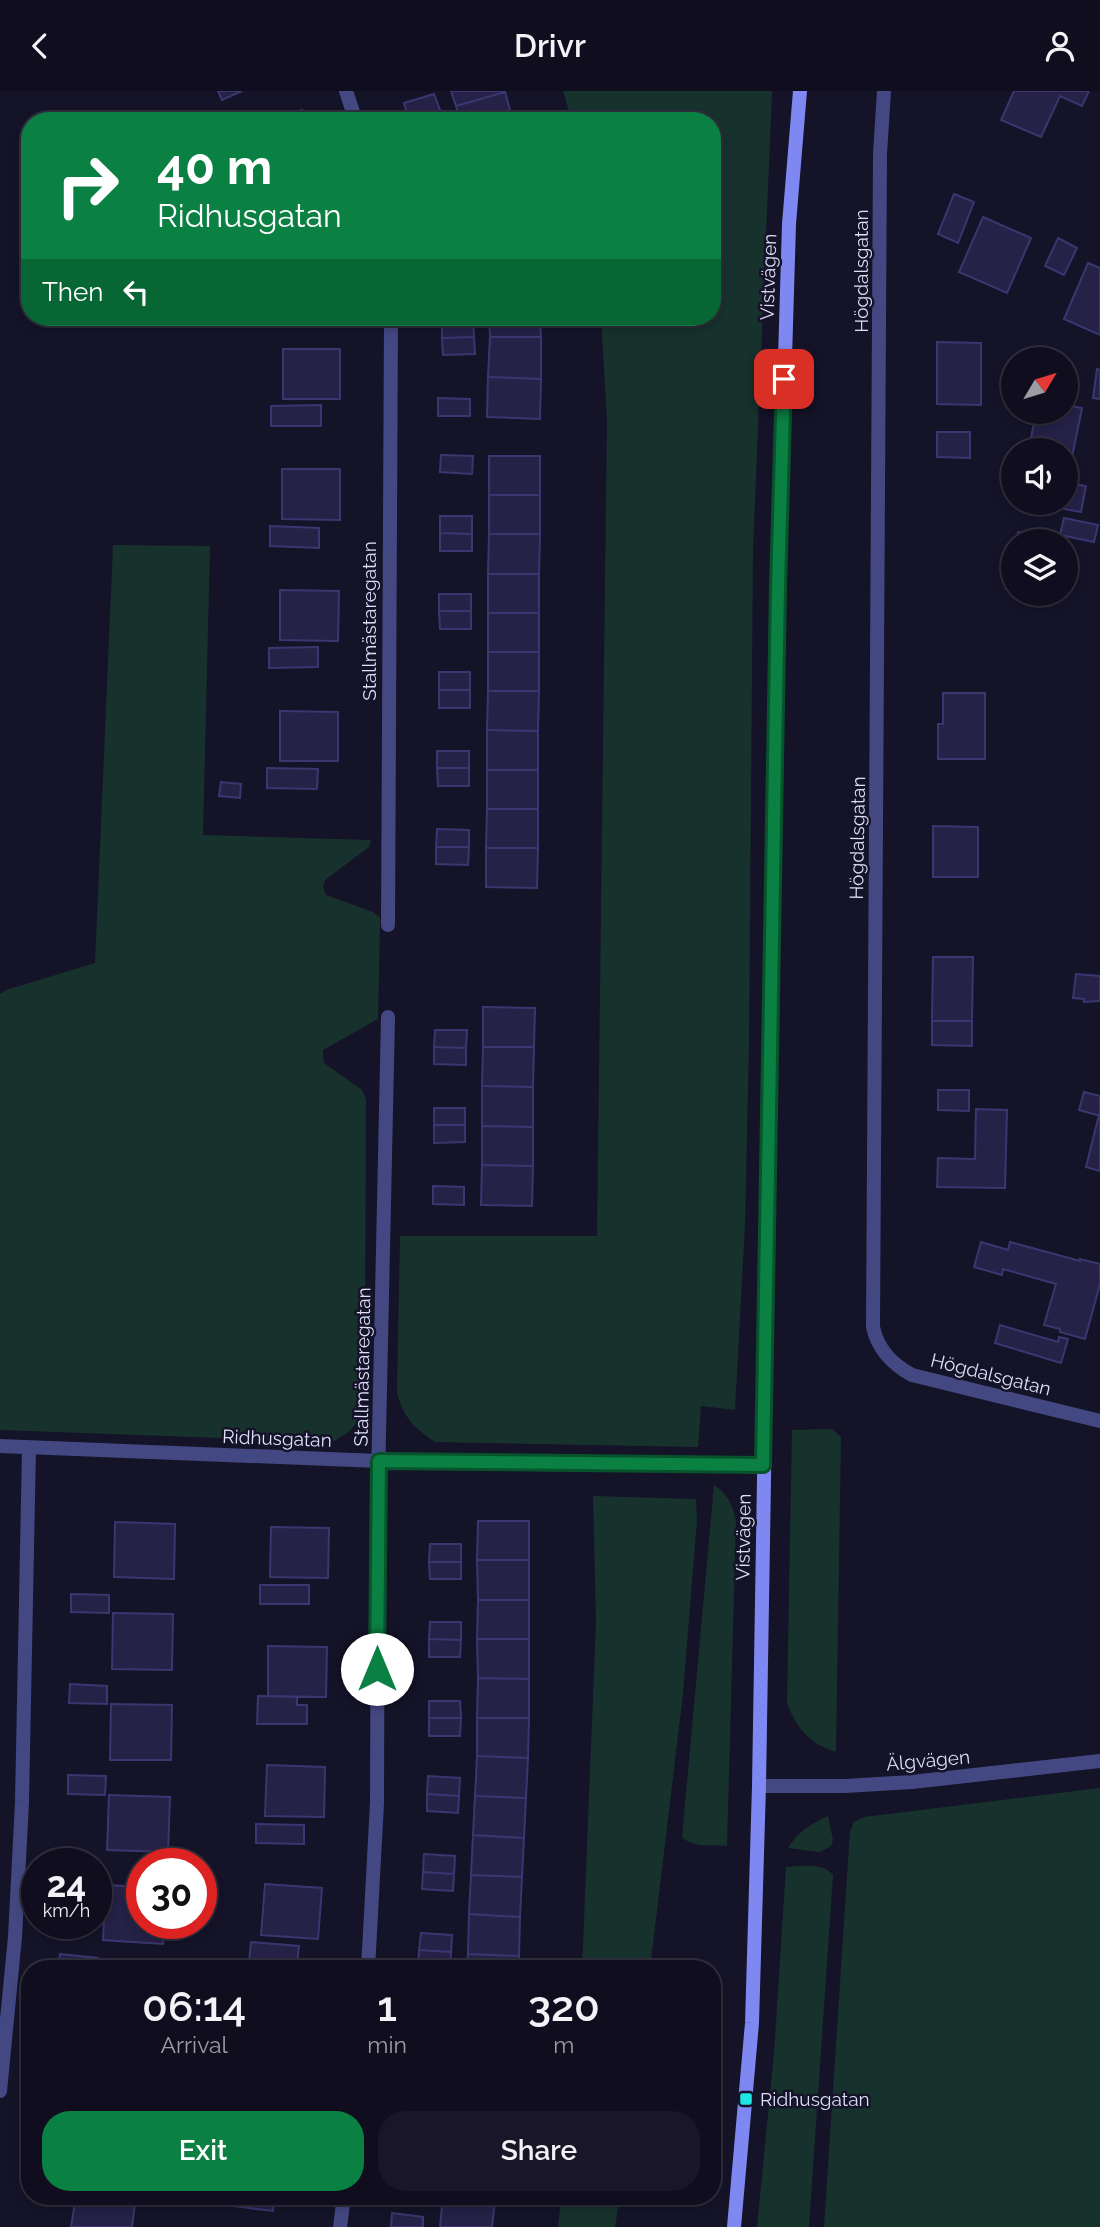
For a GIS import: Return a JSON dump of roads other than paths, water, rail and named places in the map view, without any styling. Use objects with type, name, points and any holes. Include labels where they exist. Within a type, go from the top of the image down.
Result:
[{"type":"main road","name":"Vistvägen","points":[[734,2227],[752,2023],[759,1786],[779,534],[789,224],[800,91]]},
{"type":"street","points":[[346,91],[353,112]]},
{"type":"street","name":"Högdalsgatan","points":[[884,91],[880,154],[873,1327],[876,1341],[890,1360],[912,1375],[1100,1421]]},
{"type":"street","name":"Stallmästaregatan","points":[[388,925],[391,326]]},
{"type":"street","name":"Stallmästaregatan","points":[[368,1960],[377,1803],[379,1461],[388,1017]]},
{"type":"street","name":"Ridhusgatan","points":[[0,1446],[379,1461],[763,1465]]},
{"type":"street","points":[[0,2091],[15,1937],[22,1802],[29,1448]]},
{"type":"street","name":"Älgvägen","points":[[759,1786],[845,1786],[912,1782],[1100,1761]]},
{"type":"street","points":[[340,2227],[343,2205]]},
{"type":"place","name":"Ridhusgatan","points":[[746,2099]]}]
